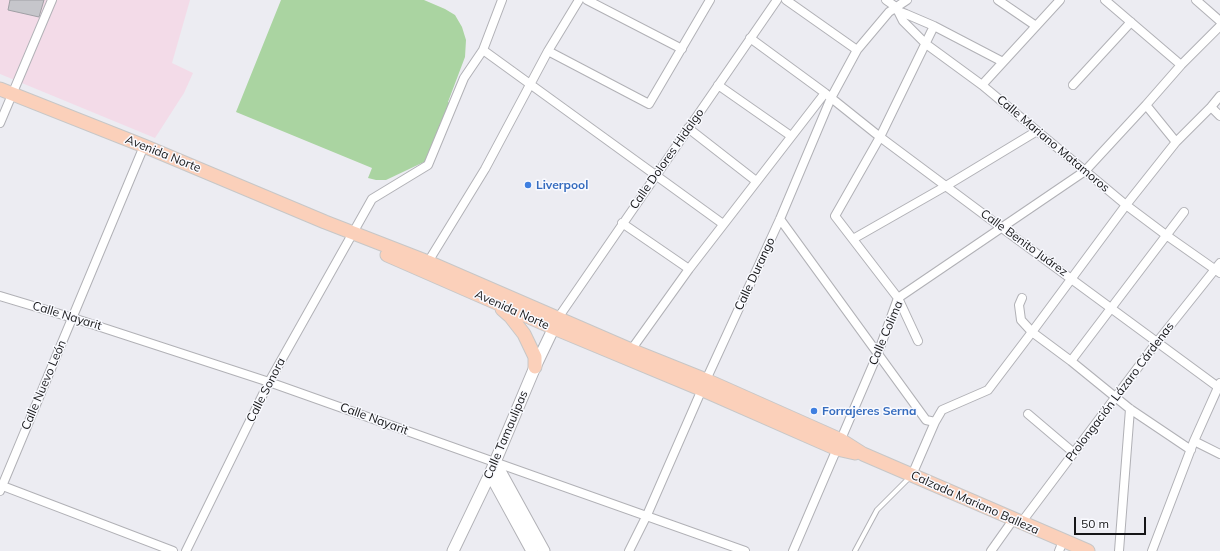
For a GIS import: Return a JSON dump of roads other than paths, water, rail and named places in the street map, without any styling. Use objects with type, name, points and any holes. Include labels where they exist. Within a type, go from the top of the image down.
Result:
[{"type":"main road","name":"Avenida Norte","points":[[0,88],[144,146],[325,222],[351,235],[372,248],[489,300],[631,350],[704,385]]},
{"type":"main road","name":"Avenida Norte","points":[[351,235],[428,262],[491,290],[556,323],[704,385]]},
{"type":"main road","points":[[372,248],[381,249],[419,262],[428,262]]},
{"type":"main road","points":[[489,300],[510,316],[524,334],[535,357],[536,367]]},
{"type":"main road","name":"Calzada Mariano Balleza","points":[[704,385],[839,445],[1017,521],[1061,546],[1088,551]]},
{"type":"street","points":[[0,123],[52,0]]},
{"type":"street","name":"Calle Sonora","points":[[186,551],[269,382],[372,199],[428,166],[464,78],[483,50],[502,0]]},
{"type":"street","points":[[428,262],[485,169],[548,51],[579,0]]},
{"type":"street","points":[[587,0],[682,49]]},
{"type":"street","points":[[548,51],[649,104],[710,0]]},
{"type":"street","name":"Calle Dolores Hidalgo","points":[[556,323],[776,0]]},
{"type":"street","points":[[786,0],[857,50]]},
{"type":"street","points":[[886,0],[906,14],[934,26],[1003,62]]},
{"type":"street","name":"Calle Durango","points":[[629,551],[647,515],[704,385],[780,219],[828,95],[857,50],[889,12],[897,9],[907,0]]},
{"type":"street","points":[[998,0],[1036,26]]},
{"type":"street","points":[[982,85],[1060,0]]},
{"type":"street","points":[[1105,0],[1181,65]]},
{"type":"street","points":[[1196,0],[1220,21]]},
{"type":"street","name":"Calle Mariano Matamoros","points":[[897,9],[903,21],[926,44],[982,85],[1126,205],[1166,235],[1218,268]]},
{"type":"street","points":[[1072,85],[1131,22]]},
{"type":"street","points":[[918,341],[898,298],[835,216],[880,137],[934,26]]},
{"type":"street","name":"Calle Colima","points":[[793,551],[878,353],[898,298],[1085,171],[1181,65],[1220,26]]},
{"type":"street","name":"Calle Benito Juárez","points":[[750,38],[1110,308],[1219,385]]},
{"type":"street","points":[[483,50],[723,224]]},
{"type":"street","points":[[718,85],[791,136]]},
{"type":"street","points":[[631,350],[689,268],[756,181],[791,136],[828,95]]},
{"type":"street","points":[[912,475],[935,422],[942,410],[988,390],[1126,205],[1176,142],[1220,96]]},
{"type":"street","points":[[1146,105],[1176,142]]},
{"type":"street","points":[[1211,107],[1220,116]]},
{"type":"street","points":[[688,128],[756,181]]},
{"type":"street","points":[[853,239],[946,186],[1037,131]]},
{"type":"street","name":"Calle Nuevo León","points":[[1,488],[144,146]]},
{"type":"street","points":[[1071,361],[1184,212]]},
{"type":"street","points":[[780,219],[926,420],[935,422]]},
{"type":"street","points":[[622,224],[689,268]]},
{"type":"street","name":"Prolongación Lázaro Cárdenas","points":[[991,551],[1074,453],[1157,342],[1218,268]]},
{"type":"street","name":"Calle Nayarit","points":[[0,296],[269,382],[745,551]]},
{"type":"street","points":[[1022,298],[1019,305],[1021,320],[1032,332],[1071,361],[1130,409],[1191,450]]},
{"type":"street","name":"Calle Tamaulipas","points":[[453,551],[490,474],[556,323]]},
{"type":"street","points":[[1152,551],[1194,441],[1219,385]]},
{"type":"street","points":[[1119,551],[1130,409]]},
{"type":"street","points":[[1028,414],[1074,453]]},
{"type":"street","points":[[1194,441],[1220,454]]},
{"type":"street","points":[[495,462],[544,551]]},
{"type":"street","points":[[490,474],[532,551]]},
{"type":"street","points":[[1,488],[173,551]]},
{"type":"lane","points":[[855,551],[876,510],[912,475]]},
{"type":"place","name":"Liverpool","points":[[528,185]]},
{"type":"place","name":"Forrajeres Serna","points":[[814,411]]}]
